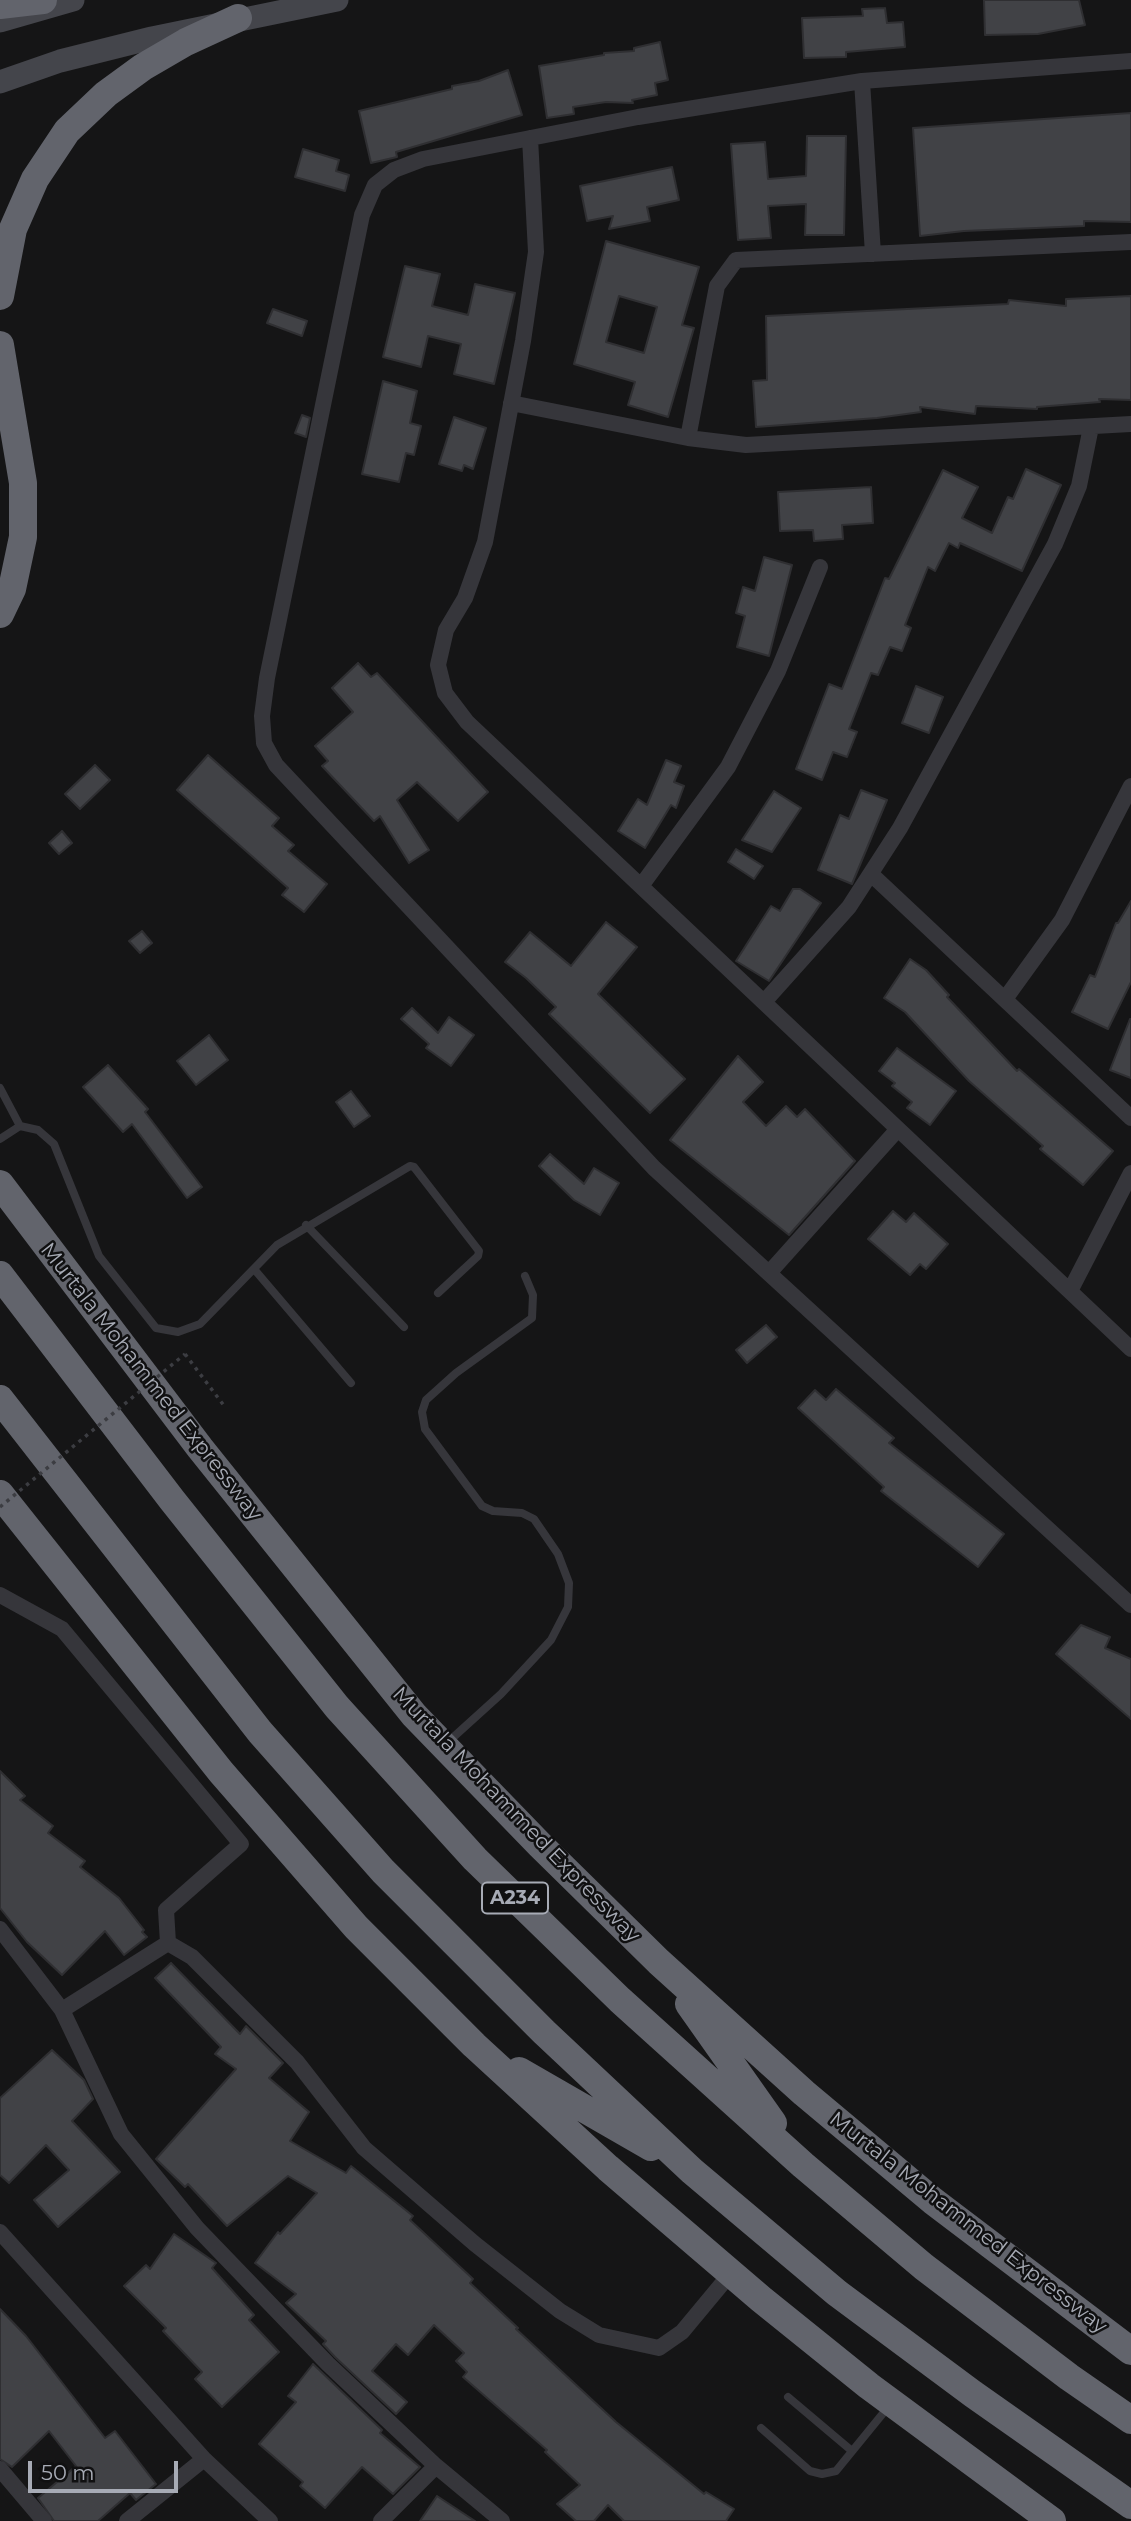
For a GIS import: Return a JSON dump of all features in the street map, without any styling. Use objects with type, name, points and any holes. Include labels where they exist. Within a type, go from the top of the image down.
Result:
[{"type":"highway","points":[[0,5],[43,0]]},
{"type":"highway","points":[[0,296],[13,229],[35,179],[67,131],[106,94],[143,68],[186,42],[238,18]]},
{"type":"highway","points":[[0,345],[23,483],[23,537],[12,589],[0,614]]},
{"type":"highway","name":"Murtala Mohammed Expressway","points":[[0,1184],[200,1448],[414,1715],[443,1746],[659,1962],[804,2093],[933,2201],[1131,2350]]},
{"type":"highway","name":"A234","points":[[0,1275],[172,1500],[346,1717],[514,1896],[620,2000],[803,2165],[924,2267],[1069,2377],[1131,2420]]},
{"type":"highway","points":[[0,1399],[260,1732],[383,1871],[544,2032],[692,2171],[837,2292],[1131,2505]]},
{"type":"highway","points":[[0,1494],[221,1772],[356,1927],[474,2045],[608,2168],[730,2273],[891,2403],[1052,2521]]},
{"type":"highway","points":[[659,1962],[803,2165]]},
{"type":"highway","points":[[474,2045],[692,2171]]},
{"type":"main road","points":[[0,20],[73,0]]},
{"type":"main road","points":[[0,82],[60,61],[238,18],[337,0]]},
{"type":"street","points":[[1131,61],[863,82],[530,138],[422,159],[394,170],[375,184],[362,215],[267,678],[262,716],[264,743],[276,765],[654,1168],[1131,1605]]},
{"type":"street","points":[[863,82],[873,254]]},
{"type":"street","points":[[530,138],[536,252],[485,542],[465,598],[446,630],[438,664],[445,693],[467,722],[1131,1349]]},
{"type":"street","points":[[688,438],[718,286],[723,274],[736,260],[1131,242]]},
{"type":"street","points":[[511,403],[688,438],[746,445],[1131,424]]},
{"type":"street","points":[[764,1002],[849,907],[901,828],[1055,544],[1079,486],[1091,427]]},
{"type":"street","points":[[641,886],[728,766],[778,671],[820,566]]},
{"type":"street","points":[[1004,999],[1062,920],[1131,786]]},
{"type":"street","points":[[871,874],[1131,1118]]},
{"type":"street","points":[[769,1273],[898,1129]]},
{"type":"street","points":[[1070,1291],[1131,1173]]},
{"type":"street","points":[[0,1595],[62,1629],[241,1844],[166,1910],[168,1943]]},
{"type":"street","points":[[0,1929],[62,2010],[121,2134],[180,2207],[328,2364],[436,2466],[502,2521]]},
{"type":"street","points":[[62,2010],[168,1943]]},
{"type":"street","points":[[168,1943],[192,1957],[298,2062],[364,2148],[507,2269],[560,2311],[599,2335],[659,2348],[682,2332],[730,2273]]},
{"type":"street","points":[[0,2232],[204,2459],[270,2521]]},
{"type":"street","points":[[127,2521],[204,2459]]},
{"type":"street","points":[[381,2521],[436,2466]]},
{"type":"street","points":[[0,2469],[44,2521]]},
{"type":"lane","points":[[0,1088],[20,1126]]},
{"type":"lane","points":[[0,1139],[20,1126],[38,1130],[54,1144],[99,1256],[156,1328],[178,1332],[200,1324],[277,1245],[405,1167],[414,1167],[479,1251],[478,1256],[438,1293]]},
{"type":"lane","points":[[306,1225],[404,1327]]},
{"type":"lane","points":[[254,1269],[351,1382]]},
{"type":"lane","points":[[443,1746],[502,1694],[551,1640],[568,1606],[569,1583],[558,1554],[534,1519],[522,1513],[493,1511],[482,1506],[425,1429],[422,1412],[426,1400],[456,1373],[532,1318],[533,1295],[525,1276]]},
{"type":"lane","points":[[788,2397],[852,2451]]},
{"type":"lane","points":[[761,2428],[810,2471],[822,2474],[836,2471],[891,2403]]},
{"type":"path","points":[[0,1507],[185,1354],[225,1407]]},
{"type":"building","points":[[984,0],[1079,0],[1085,25],[1038,34],[985,35]]},
{"type":"building","points":[[885,8],[887,23],[903,22],[905,47],[846,52],[846,57],[804,58],[802,18],[863,16],[862,9]]},
{"type":"building","points":[[660,42],[668,80],[655,83],[657,95],[632,100],[633,103],[606,102],[573,107],[574,114],[547,118],[539,66],[604,53],[634,51],[634,48]]},
{"type":"building","points":[[508,70],[522,115],[396,152],[397,157],[371,163],[359,111],[452,89],[452,86],[479,81]]},
{"type":"building","points":[[1131,113],[1131,222],[1084,221],[1084,226],[964,231],[920,236],[913,128]]},
{"type":"building","points":[[807,136],[846,136],[844,235],[805,235],[806,204],[768,206],[771,238],[738,240],[731,144],[765,142],[768,179],[806,176]]},
{"type":"building","points":[[303,149],[339,160],[336,171],[349,175],[345,191],[295,177]]},
{"type":"building","points":[[672,167],[679,200],[647,207],[650,221],[609,229],[613,216],[587,221],[580,186]]},
{"type":"building","points":[[606,241],[699,267],[682,325],[694,328],[668,417],[628,405],[635,382],[574,364]],"holes":[[[619,296],[657,307],[644,353],[606,342]]]},
{"type":"building","points":[[405,266],[440,274],[432,306],[468,315],[475,284],[515,293],[494,384],[454,374],[461,344],[428,336],[421,367],[383,357]]},
{"type":"building","points":[[1131,296],[1131,400],[1099,399],[1100,402],[1037,409],[976,406],[975,414],[920,407],[921,412],[877,418],[756,427],[753,381],[767,380],[766,316],[1008,304],[1009,300],[1066,306],[1066,299]]},
{"type":"building","points":[[273,309],[307,321],[302,336],[267,323]]},
{"type":"building","points":[[383,381],[417,391],[410,423],[421,426],[414,455],[406,453],[399,482],[362,474]]},
{"type":"building","points":[[302,415],[310,418],[306,437],[295,433]]},
{"type":"building","points":[[454,417],[486,428],[473,469],[464,465],[462,471],[439,464]]},
{"type":"building","points":[[1026,469],[1061,485],[1022,571],[960,543],[958,548],[949,543],[935,571],[928,567],[905,625],[911,628],[902,651],[890,647],[878,675],[871,673],[849,729],[857,732],[847,757],[833,752],[822,780],[796,769],[829,684],[842,689],[885,578],[889,579],[943,470],[978,487],[962,518],[992,533],[1008,497],[1013,499]]},
{"type":"building","points":[[871,487],[873,523],[842,525],[843,539],[814,541],[813,530],[780,531],[778,492]]},
{"type":"building","points":[[764,557],[792,565],[769,656],[737,647],[745,616],[736,613],[743,587],[755,591]]},
{"type":"building","points":[[358,663],[371,677],[377,673],[488,792],[458,821],[417,782],[397,800],[429,850],[409,863],[380,816],[374,821],[322,766],[328,761],[315,746],[353,712],[332,688]]},
{"type":"building","points":[[916,686],[943,697],[929,733],[902,723]]},
{"type":"building","points":[[208,755],[279,818],[272,826],[294,845],[288,851],[327,884],[304,912],[282,895],[288,888],[177,790]]},
{"type":"building","points":[[666,760],[681,766],[674,782],[684,786],[676,808],[671,805],[645,848],[618,831],[638,799],[647,805]]},
{"type":"building","points":[[95,765],[110,780],[80,809],[65,794]]},
{"type":"building","points":[[861,790],[887,800],[852,884],[818,870],[840,815],[849,819]]},
{"type":"building","points":[[774,791],[801,808],[772,852],[742,840]]},
{"type":"building","points":[[62,831],[72,843],[59,854],[49,843]]},
{"type":"building","points":[[736,849],[763,866],[754,879],[728,862]]},
{"type":"building","points":[[793,889],[800,889],[821,903],[769,981],[736,961],[771,906],[780,911]]},
{"type":"building","points":[[1131,901],[1131,982],[1108,1029],[1072,1012],[1090,975],[1095,977],[1116,923]]},
{"type":"building","points":[[606,922],[637,947],[598,994],[685,1079],[650,1113],[549,1014],[556,1007],[505,962],[530,932],[571,966]]},
{"type":"building","points":[[142,931],[152,943],[140,953],[129,941]]},
{"type":"building","points":[[910,959],[926,970],[949,995],[947,997],[1017,1071],[1019,1069],[1113,1151],[1083,1185],[1040,1149],[1043,1146],[969,1081],[905,1012],[884,998]]},
{"type":"building","points":[[412,1008],[438,1033],[449,1017],[474,1035],[451,1066],[426,1048],[429,1044],[401,1019]]},
{"type":"building","points":[[1131,1019],[1131,1078],[1110,1070]]},
{"type":"building","points":[[209,1035],[228,1060],[196,1085],[177,1061]]},
{"type":"building","points":[[897,1048],[956,1091],[930,1125],[907,1108],[912,1102],[892,1086],[895,1083],[879,1071]]},
{"type":"building","points":[[738,1056],[763,1082],[743,1102],[766,1126],[786,1106],[797,1117],[805,1109],[855,1161],[789,1235],[670,1140]]},
{"type":"building","points":[[108,1065],[148,1109],[145,1112],[202,1187],[187,1198],[132,1124],[123,1132],[83,1087]]},
{"type":"building","points":[[351,1091],[370,1116],[354,1127],[336,1102]]},
{"type":"building","points":[[550,1154],[584,1184],[594,1168],[619,1183],[600,1215],[574,1200],[539,1166]]},
{"type":"building","points":[[893,1211],[906,1222],[914,1213],[948,1244],[926,1269],[920,1264],[910,1275],[868,1239]]},
{"type":"building","points":[[766,1325],[777,1337],[747,1363],[736,1350]]},
{"type":"building","points":[[836,1389],[894,1438],[889,1443],[1004,1534],[978,1567],[881,1491],[884,1487],[798,1408],[815,1390],[826,1400]]},
{"type":"building","points":[[1081,1625],[1110,1637],[1105,1648],[1131,1659],[1131,1719],[1056,1654]]},
{"type":"building","points":[[0,1771],[25,1796],[20,1800],[53,1826],[48,1833],[85,1861],[80,1867],[119,1898],[144,1930],[142,1932],[147,1937],[124,1955],[105,1931],[62,1975],[27,1942],[0,1908]]},
{"type":"building","points":[[171,1963],[240,2034],[246,2026],[283,2063],[269,2078],[309,2112],[290,2141],[346,2173],[351,2166],[413,2216],[410,2220],[473,2279],[470,2283],[616,2422],[704,2494],[706,2492],[734,2509],[726,2521],[624,2521],[608,2505],[594,2521],[576,2521],[557,2504],[580,2485],[545,2452],[547,2450],[463,2377],[467,2372],[456,2361],[464,2353],[434,2325],[408,2355],[396,2344],[372,2371],[407,2402],[396,2414],[335,2357],[323,2344],[326,2341],[286,2303],[296,2294],[255,2263],[278,2232],[280,2234],[317,2193],[288,2176],[227,2226],[188,2184],[185,2187],[156,2159],[236,2069],[215,2054],[221,2047],[155,1978]]},
{"type":"building","points":[[52,2050],[84,2080],[93,2099],[72,2121],[120,2172],[58,2227],[34,2200],[69,2170],[46,2145],[9,2183],[0,2175],[0,2098]]},
{"type":"building","points":[[174,2234],[216,2263],[212,2268],[254,2315],[249,2320],[279,2352],[222,2407],[195,2379],[202,2372],[163,2331],[166,2328],[124,2286],[146,2265],[150,2269]]},
{"type":"building","points":[[0,2309],[26,2336],[105,2438],[115,2431],[156,2484],[136,2500],[130,2493],[98,2521],[54,2521],[38,2498],[76,2466],[49,2431],[12,2467],[0,2459]]},
{"type":"building","points":[[313,2364],[382,2430],[380,2433],[420,2467],[393,2494],[362,2467],[325,2508],[300,2486],[303,2482],[259,2444],[296,2402],[288,2396]]},
{"type":"building","points":[[437,2496],[475,2521],[420,2521]]}]
